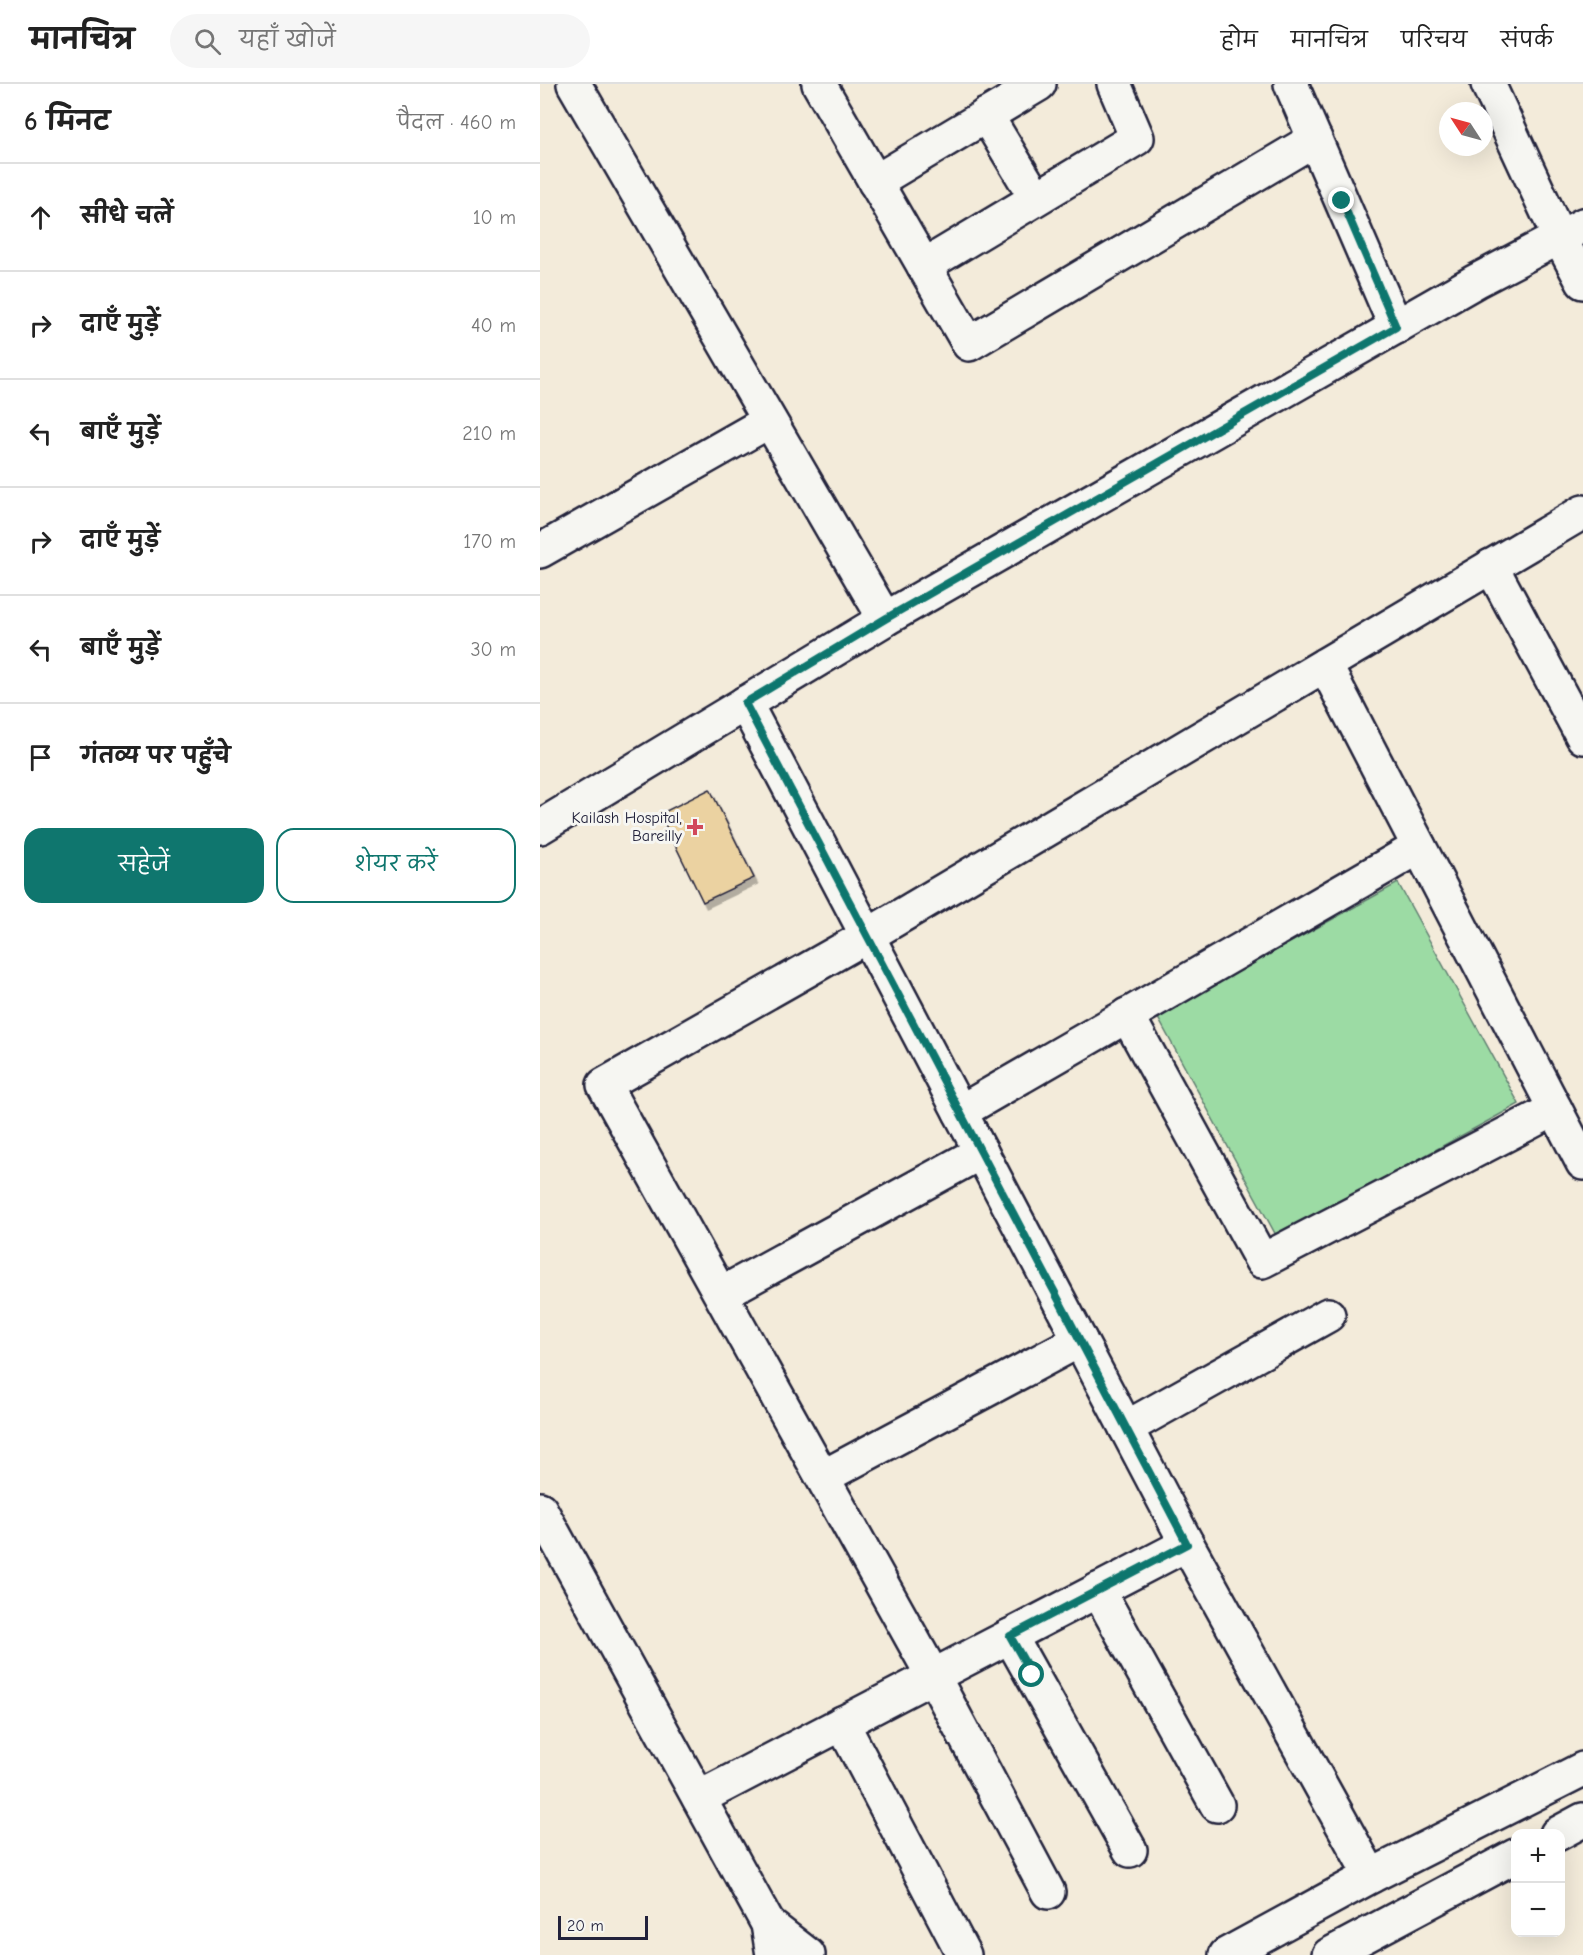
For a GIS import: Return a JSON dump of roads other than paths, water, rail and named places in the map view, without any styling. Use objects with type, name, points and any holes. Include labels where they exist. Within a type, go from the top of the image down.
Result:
[{"type":"street","points":[[574,84],[885,619]]},
{"type":"street","points":[[875,182],[1039,84]]},
{"type":"street","points":[[924,266],[1137,138],[1114,84]]},
{"type":"street","points":[[1291,84],[1396,327]]},
{"type":"street","points":[[1488,84],[1571,231],[1583,282]]},
{"type":"street","points":[[827,87],[875,182],[969,344],[1315,139]]},
{"type":"street","points":[[986,115],[1036,198]]},
{"type":"street","points":[[540,827],[885,619],[1476,281],[1571,231]]},
{"type":"street","points":[[540,550],[769,421]]},
{"type":"street","points":[[1048,1892],[933,1676],[604,1084],[867,936],[1583,512]]},
{"type":"street","points":[[1491,566],[1583,737]]},
{"type":"street","points":[[1325,665],[1583,1163]]},
{"type":"street","points":[[745,703],[1187,1544],[1371,1876]]},
{"type":"street","points":[[960,1112],[1419,847]]},
{"type":"street","points":[[1127,1015],[1262,1261],[1555,1109]]},
{"type":"street","points":[[721,1294],[981,1152]]},
{"type":"street","points":[[1126,1428],[1328,1315]]},
{"type":"street","points":[[823,1477],[1080,1340]]},
{"type":"street","points":[[540,1509],[699,1798],[771,1940],[808,1955]]},
{"type":"street","points":[[699,1798],[1187,1544]]},
{"type":"street","points":[[1098,1590],[1217,1805]]},
{"type":"street","points":[[1010,1636],[1130,1850]]},
{"type":"street","points":[[842,1723],[964,1955]]},
{"type":"street","points":[[1226,1955],[1371,1876],[1583,1769]]},
{"type":"street","points":[[1565,1829],[1583,1820]]},
{"type":"street","points":[[1329,1955],[1511,1858]]},
{"type":"place","name":"Kailash Hospital, Bareilly","points":[[695,827]]}]
